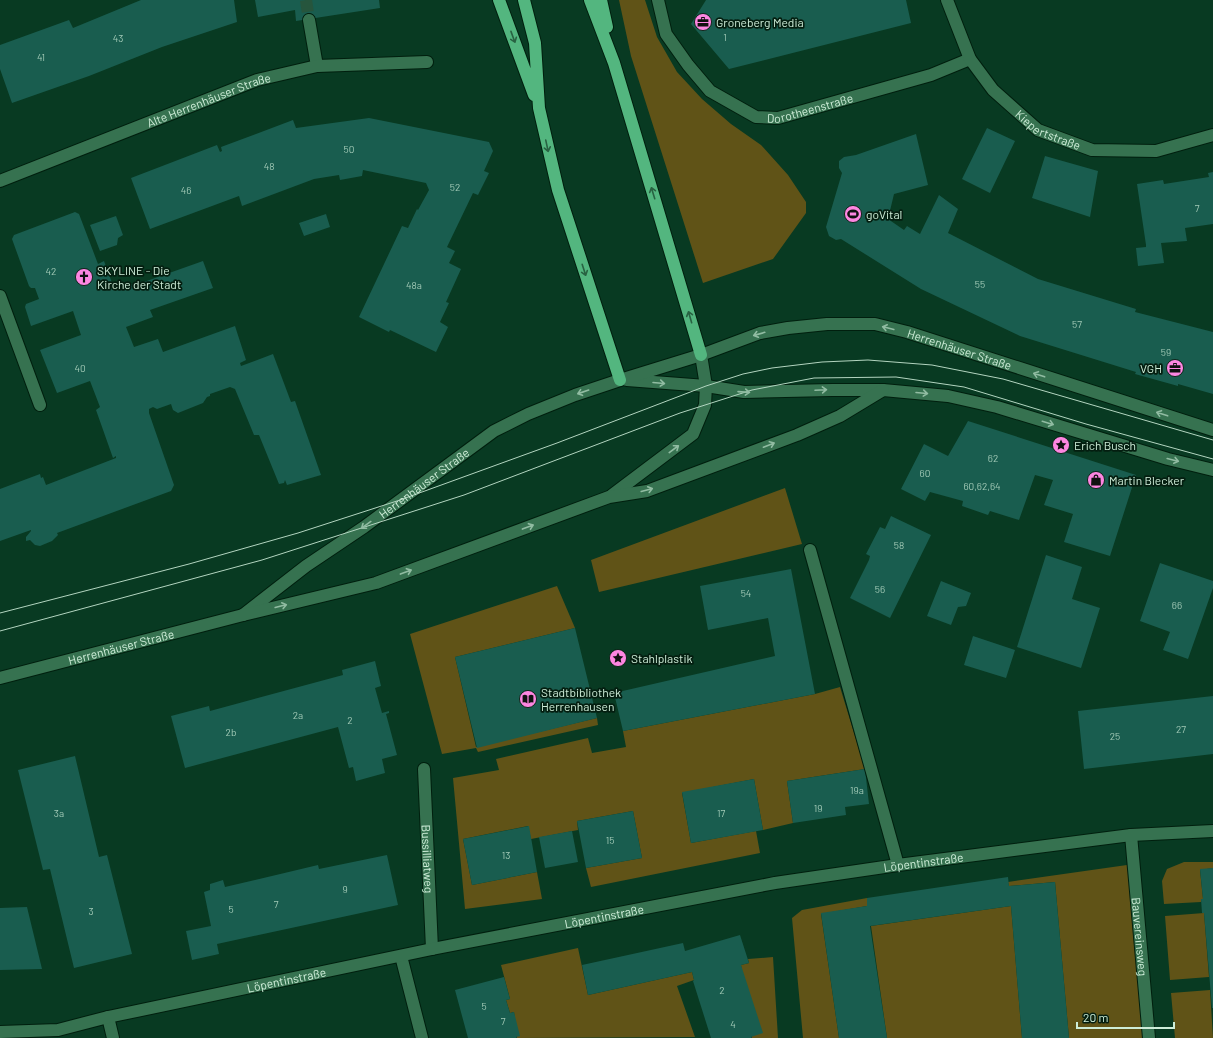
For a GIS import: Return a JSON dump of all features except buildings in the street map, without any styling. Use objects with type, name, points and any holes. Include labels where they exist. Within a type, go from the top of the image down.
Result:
[{"type":"highway","points":[[500,0],[539,108],[558,190],[620,380]]},
{"type":"highway","points":[[524,0],[535,43],[539,108]]},
{"type":"highway","points":[[590,0],[614,63],[701,355]]},
{"type":"highway","points":[[601,0],[614,63]]},
{"type":"street","name":"Dorotheenstraße","points":[[658,0],[666,34],[688,65],[710,91],[756,117],[778,118],[931,75],[970,59]]},
{"type":"street","name":"Kiepertstraße","points":[[947,0],[970,59],[992,90],[1038,130],[1092,150],[1156,151],[1213,135]]},
{"type":"street","points":[[309,20],[317,66]]},
{"type":"street","name":"Alte Herrenhäuser Straße","points":[[0,181],[257,80],[317,66],[427,62]]},
{"type":"street","points":[[0,296],[40,405]]},
{"type":"street","name":"Herrenhäuser Straße","points":[[243,616],[306,566],[364,527],[494,432],[528,414],[562,401],[620,380],[701,355],[760,333],[788,328],[827,324],[875,324],[907,332],[1213,430]]},
{"type":"street","name":"Herrenhäuser Straße","points":[[609,497],[694,434],[705,405],[706,386],[701,355]]},
{"type":"street","name":"Herrenhäuser Straße","points":[[620,380],[706,386],[744,392],[883,390],[948,396],[997,407],[1168,459],[1213,470]]},
{"type":"street","name":"Herrenhäuser Straße","points":[[0,678],[376,583],[609,497],[647,491],[797,434],[840,416],[883,390]]},
{"type":"street","points":[[810,550],[898,865]]},
{"type":"street","name":"Bussilliatweg","points":[[424,769],[432,949]]},
{"type":"street","name":"Löpentinstraße","points":[[0,1032],[58,1030],[108,1017],[432,949],[775,883],[898,865],[1131,835],[1213,831]]},
{"type":"street","name":"Bauvereinsweg","points":[[1131,835],[1148,1038]]},
{"type":"street","points":[[401,956],[422,1038]]},
{"type":"street","points":[[108,1017],[113,1038]]},
{"type":"shaded area","points":[[619,0],[645,0],[657,37],[677,72],[702,99],[731,124],[761,145],[788,175],[806,202],[806,213],[773,259],[703,283],[631,56]]},
{"type":"shaded area","points":[[785,488],[802,544],[599,592],[591,560]]},
{"type":"shaded area","points":[[557,586],[575,628],[455,657],[476,747],[597,718],[598,725],[478,752],[476,748],[442,754],[410,634]]},
{"type":"shaded area","points":[[840,687],[865,769],[787,781],[793,823],[763,830],[754,779],[682,793],[691,843],[756,831],[760,853],[591,887],[586,868],[642,858],[633,811],[577,821],[578,830],[531,839],[528,826],[463,839],[472,885],[537,872],[542,899],[465,909],[453,778],[499,770],[496,759],[588,738],[592,753],[626,747],[623,731],[815,694]]},
{"type":"shaded area","points":[[1184,862],[1213,862],[1213,868],[1200,870],[1203,899],[1201,899],[1201,902],[1164,904],[1162,881],[1167,869]]},
{"type":"shaded area","points":[[1134,864],[1149,1038],[1069,1038],[1055,882],[1009,886],[1008,882]]},
{"type":"shaded area","points":[[867,898],[867,906],[821,914],[839,1038],[803,1038],[792,918],[802,910]]},
{"type":"shaded area","points":[[1011,906],[1022,1038],[887,1038],[871,926]]},
{"type":"shaded area","points":[[1204,913],[1209,977],[1170,980],[1165,916]]},
{"type":"shaded area","points":[[578,948],[588,995],[692,972],[694,980],[677,986],[695,1037],[517,1038],[514,1012],[510,1013],[506,1000],[510,999],[501,965]]},
{"type":"shaded area","points":[[773,957],[778,1038],[752,1038],[741,965],[749,963],[748,959]]},
{"type":"shaded area","points":[[1210,990],[1213,1038],[1175,1038],[1171,993]]},
{"type":"tunnel","points":[[306,0],[309,20]]},
{"type":"tram line","points":[[0,613],[189,564],[298,533],[400,500],[557,443],[706,386],[743,374],[772,368],[822,362],[868,360],[932,365],[1003,379],[1213,440]]},
{"type":"tram line","points":[[0,631],[262,560],[464,495],[680,413],[752,390],[814,378],[896,377],[964,387],[1086,424],[1213,459]]},
{"type":"place","name":"Groneberg Media","points":[[703,22]]},
{"type":"place","name":"goVital","points":[[853,214]]},
{"type":"place","name":"SKYLINE - Die Kirche der Stadt","points":[[84,277]]},
{"type":"place","name":"VGH","points":[[1175,368]]},
{"type":"place","name":"Erich Busch","points":[[1061,445]]},
{"type":"place","name":"Martin Blecker","points":[[1096,480]]},
{"type":"place","name":"Stahlplastik","points":[[618,658]]},
{"type":"place","name":"Stadtbibliothek Herrenhausen","points":[[528,699]]}]
